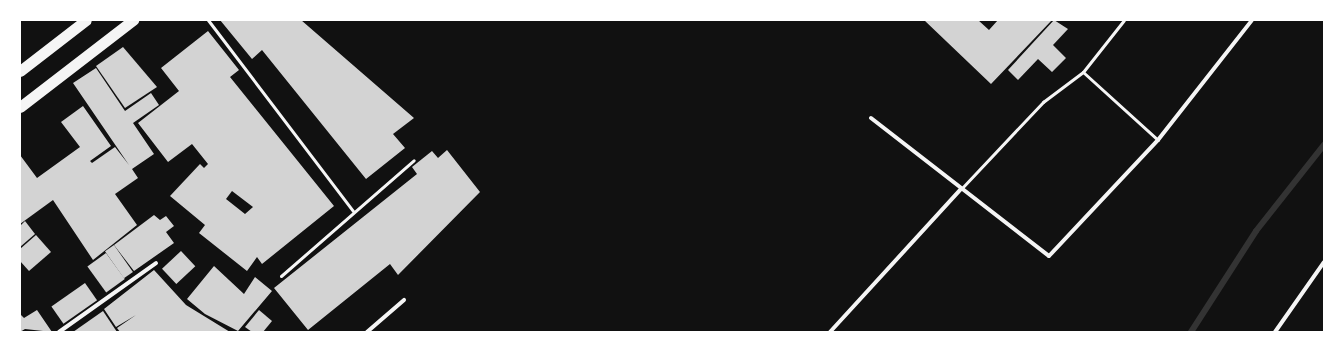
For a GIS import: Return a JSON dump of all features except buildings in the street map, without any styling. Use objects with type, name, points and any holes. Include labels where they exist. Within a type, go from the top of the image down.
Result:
[{"type":"highway","points":[[20,71],[86,20]]},
{"type":"highway","points":[[20,107],[133,20]]},
{"type":"street","points":[[871,118],[1049,256],[1158,140],[1252,20]]},
{"type":"street","points":[[830,332],[961,189]]},
{"type":"street","points":[[1275,332],[1324,262]]},
{"type":"street","points":[[59,332],[156,263]]},
{"type":"street","points":[[367,332],[404,300]]},
{"type":"lane","points":[[208,20],[354,211]]},
{"type":"lane","points":[[961,189],[1043,102],[1083,72],[1124,20]]},
{"type":"lane","points":[[1083,72],[1158,140]]},
{"type":"lane","points":[[281,276],[414,160]]},
{"type":"waterway","points":[[1191,332],[1256,231],[1324,145]]}]
